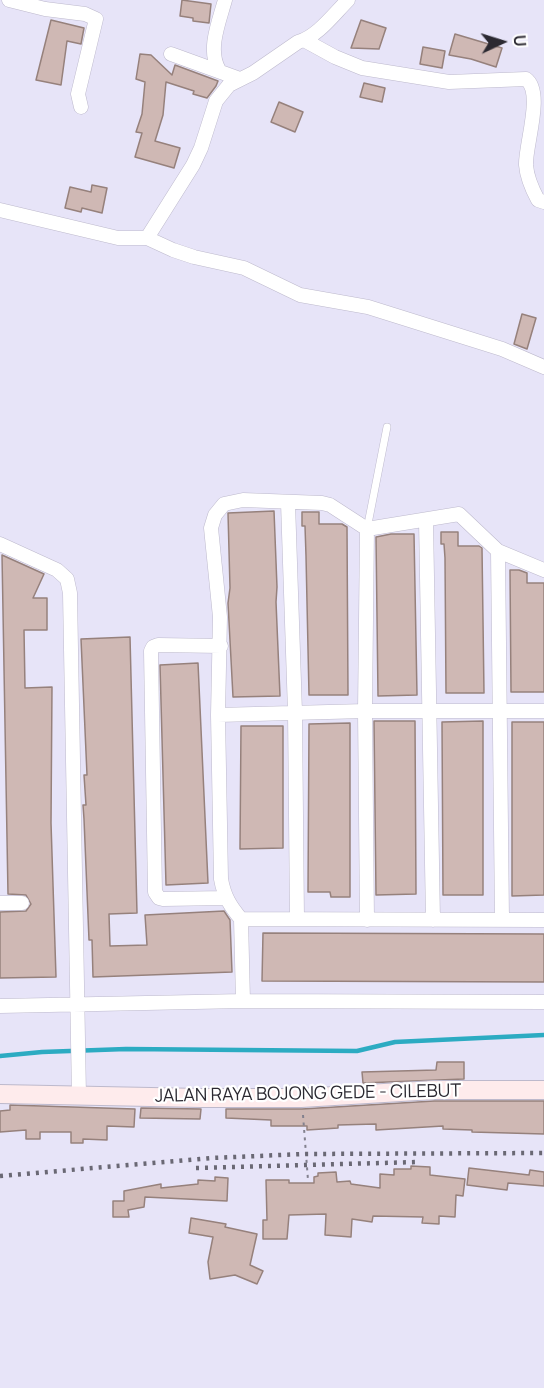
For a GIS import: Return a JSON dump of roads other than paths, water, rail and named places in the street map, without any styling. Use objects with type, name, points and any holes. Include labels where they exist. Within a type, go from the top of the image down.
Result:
[{"type":"main road","name":"JALAN RAYA BOJONG GEDE - CILEBUT","points":[[0,1094],[302,1098],[434,1090],[544,1090]]},
{"type":"street","points":[[9,0],[47,5],[96,19],[78,94],[81,107]]},
{"type":"street","points":[[219,70],[214,61],[215,40],[225,0]]},
{"type":"street","points":[[147,238],[193,165],[216,101],[229,85],[253,73],[304,40],[348,0]]},
{"type":"street","points":[[304,40],[334,57],[362,68],[449,82],[526,79],[529,81],[533,92],[531,136],[526,164],[531,189],[538,200],[544,202]]},
{"type":"street","points":[[171,54],[240,79]]},
{"type":"street","points":[[0,210],[118,238],[147,238],[183,253],[244,268],[300,295],[368,308],[502,349],[544,367]]},
{"type":"street","points":[[243,1001],[241,919],[226,898],[221,879],[218,715],[221,646],[211,528],[215,515],[224,504],[243,500],[330,505],[367,529],[459,514],[498,551],[544,570]]},
{"type":"street","points":[[288,504],[295,712],[297,919]]},
{"type":"street","points":[[426,520],[433,920]]},
{"type":"street","points":[[367,529],[364,711],[367,920]]},
{"type":"street","points":[[0,544],[57,570],[67,579],[70,593],[79,1096]]},
{"type":"street","points":[[498,551],[502,920]]},
{"type":"street","points":[[221,646],[158,645],[152,648],[155,892],[159,898],[163,899],[226,898]]},
{"type":"street","points":[[218,715],[364,711],[544,711]]},
{"type":"street","points":[[0,903],[22,903]]},
{"type":"street","points":[[241,919],[544,920]]},
{"type":"street","points":[[0,1006],[243,1001],[544,1002]]},
{"type":"lane","points":[[367,529],[387,427]]},
{"type":"waterway","points":[[0,1056],[126,1049],[357,1051],[395,1042],[544,1035]]},
{"type":"railway","points":[[0,1176],[211,1158],[304,1154],[544,1153]]},
{"type":"railway","points":[[196,1168],[418,1162]]}]
